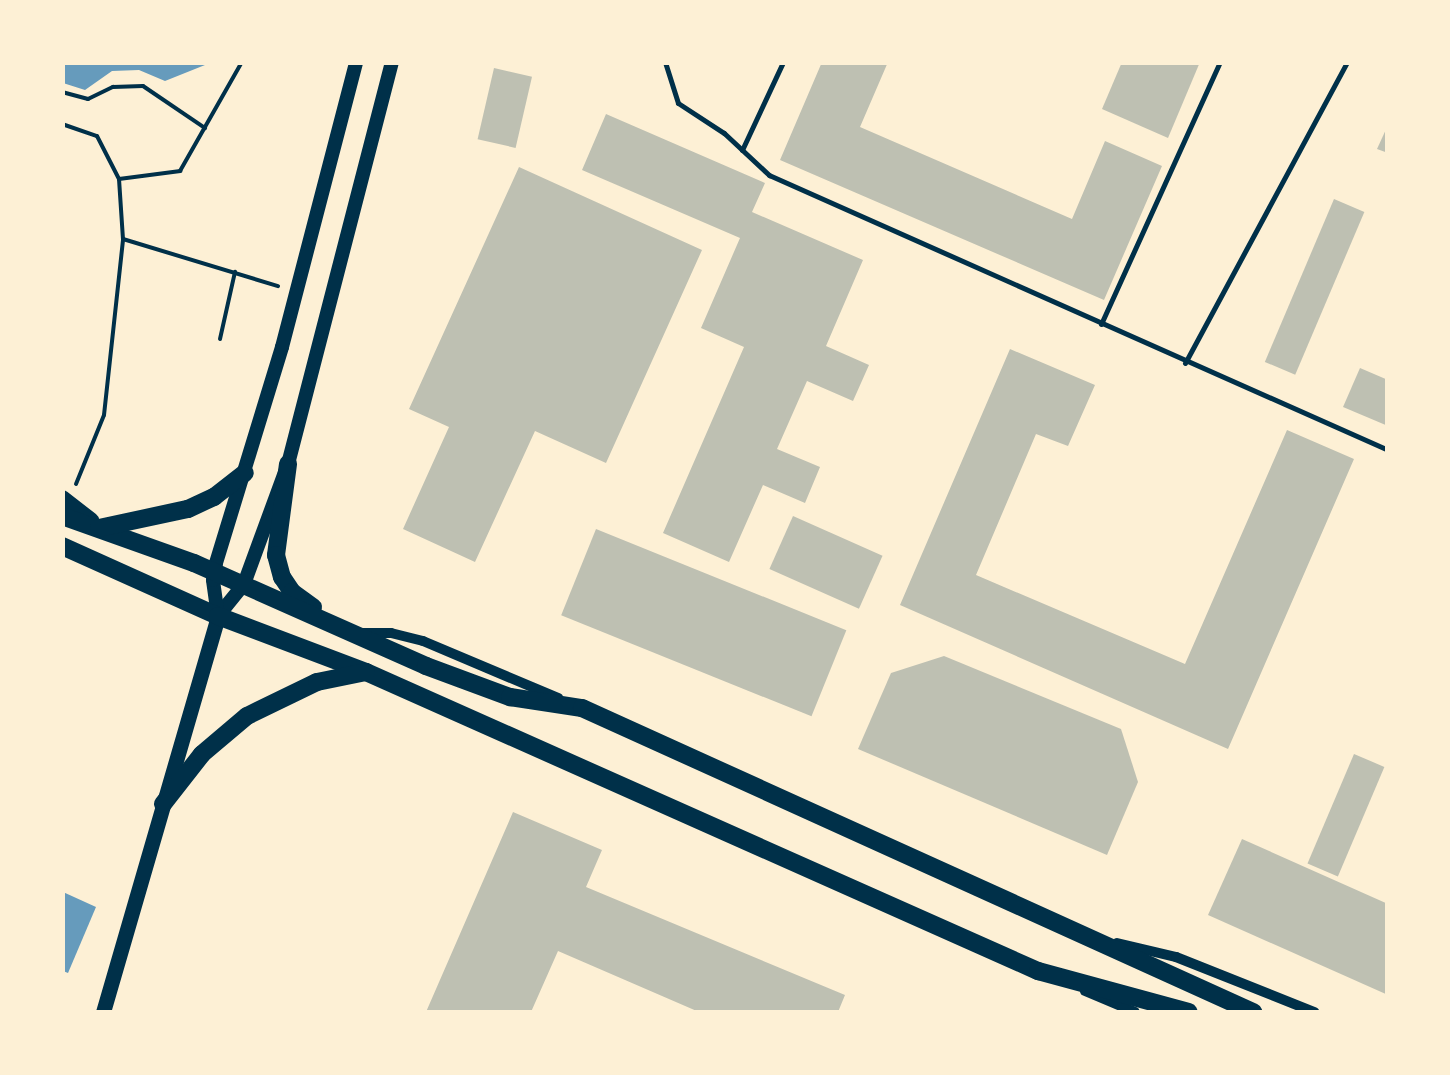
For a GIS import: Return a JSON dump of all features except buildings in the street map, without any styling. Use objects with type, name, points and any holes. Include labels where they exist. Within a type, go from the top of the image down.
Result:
[{"type":"main road","points":[[288,464],[277,529],[282,576],[303,602],[356,632]]},
{"type":"main road","points":[[98,528],[188,509],[214,497],[245,473]]},
{"type":"main road","points":[[62,499],[98,528]]},
{"type":"main road","points":[[62,516],[244,584],[426,666],[510,697],[582,708],[1254,1012]]},
{"type":"main road","points":[[62,546],[218,616],[366,672],[1038,971],[1189,1012]]},
{"type":"main road","points":[[136,580],[149,546]]},
{"type":"main road","points":[[62,555],[88,558]]},
{"type":"main road","points":[[103,1012],[218,616]]},
{"type":"main road","points":[[162,804],[202,754],[247,716],[317,682],[366,672]]},
{"type":"street","points":[[218,616],[214,572],[297,292],[356,62]]},
{"type":"street","points":[[218,616],[244,584],[288,464],[392,62]]},
{"type":"street","points":[[1088,937],[1176,957],[1314,1012]]},
{"type":"street","points":[[1038,971],[1135,1012]]},
{"type":"lane","points":[[665,62],[678,103],[742,150],[769,176],[1388,450]]},
{"type":"lane","points":[[742,150],[783,62]]},
{"type":"lane","points":[[1101,325],[1220,62]]},
{"type":"lane","points":[[1185,363],[1347,62]]},
{"type":"path","points":[[119,179],[180,172],[242,62]]},
{"type":"path","points":[[62,92],[88,99],[113,86],[142,86],[205,128]]},
{"type":"path","points":[[62,124],[97,136],[119,179],[123,239],[104,415],[76,484]]},
{"type":"path","points":[[123,239],[297,292]]},
{"type":"path","points":[[220,339],[235,272]]},
{"type":"water","points":[[62,63],[210,63],[165,81],[139,70],[112,71],[85,90],[63,83]]},
{"type":"water","points":[[63,892],[96,907],[68,973],[63,971]]}]
